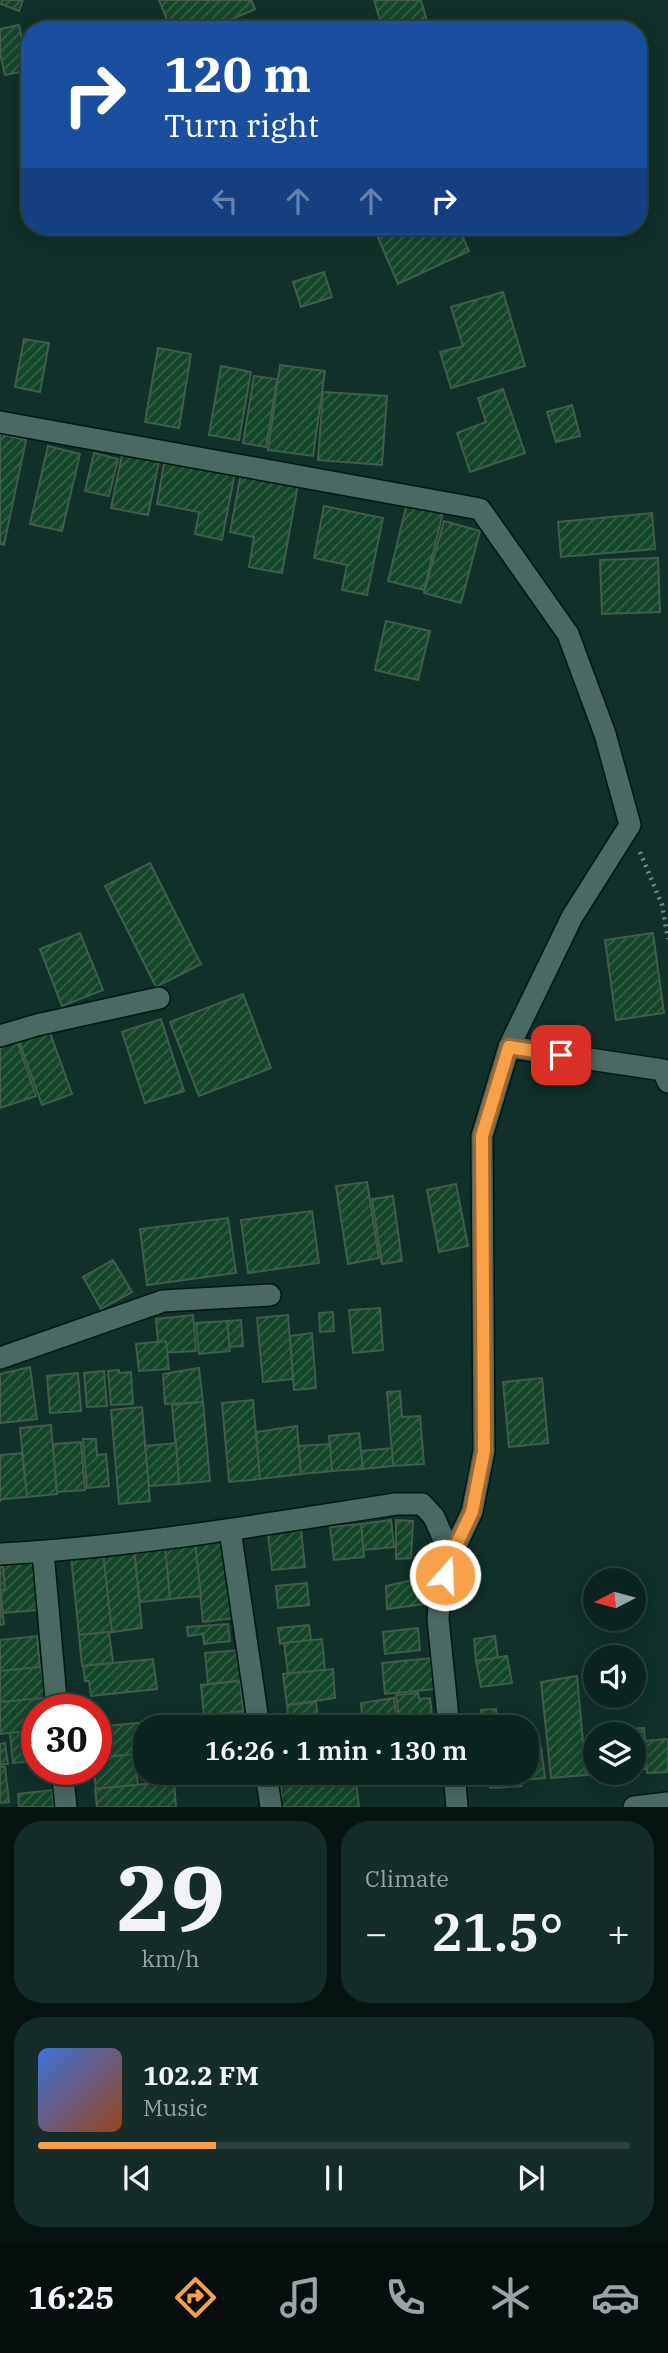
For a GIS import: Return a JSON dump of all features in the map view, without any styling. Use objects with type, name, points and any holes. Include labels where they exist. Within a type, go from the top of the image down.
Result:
[{"type":"street","points":[[0,422],[480,509],[568,634],[605,734],[630,825],[572,917],[509,1047],[482,1136],[484,1451],[472,1512],[451,1556],[440,1594],[438,1619],[448,1715]]},
{"type":"street","points":[[0,1036],[159,998]]},
{"type":"street","points":[[509,1047],[663,1070],[668,1082]]},
{"type":"street","points":[[0,1358],[163,1301],[270,1295]]},
{"type":"street","points":[[0,1554],[43,1552],[230,1530],[396,1504],[422,1504],[434,1517],[451,1556]]},
{"type":"street","points":[[230,1530],[257,1715]]},
{"type":"street","points":[[43,1552],[56,1694]]},
{"type":"street","points":[[64,1785],[66,1807]]},
{"type":"street","points":[[268,1785],[271,1807]]},
{"type":"street","points":[[455,1785],[457,1807]]},
{"type":"street","points":[[634,1807],[668,1803]]},
{"type":"path","points":[[630,825],[662,905],[668,939]]},
{"type":"building","points":[[2,0],[23,0],[19,11],[1,4]]},
{"type":"building","points":[[159,0],[251,0],[255,9],[228,21],[167,21]]},
{"type":"building","points":[[374,0],[421,0],[427,21],[380,21]]},
{"type":"building","points":[[19,25],[21,72],[5,75],[0,53],[0,29]]},
{"type":"building","points":[[377,235],[462,235],[469,251],[398,284]]},
{"type":"building","points":[[324,272],[332,297],[301,307],[293,282]]},
{"type":"building","points":[[503,292],[525,366],[451,388],[440,352],[463,346],[451,307]]},
{"type":"building","points":[[24,339],[49,343],[40,392],[15,387]]},
{"type":"building","points":[[158,348],[191,354],[179,428],[145,422]]},
{"type":"building","points":[[280,365],[325,371],[313,456],[268,450]]},
{"type":"building","points":[[221,366],[251,372],[239,440],[209,435]]},
{"type":"building","points":[[254,376],[277,379],[266,447],[243,443]]},
{"type":"building","points":[[503,389],[525,453],[470,472],[457,433],[486,422],[478,398]]},
{"type":"building","points":[[323,392],[387,396],[382,465],[318,460]]},
{"type":"building","points":[[572,405],[580,436],[556,442],[547,412]]},
{"type":"building","points":[[0,434],[26,440],[4,545],[0,544]]},
{"type":"building","points":[[48,446],[80,454],[62,531],[30,524]]},
{"type":"building","points":[[123,450],[160,457],[148,515],[111,508]]},
{"type":"building","points":[[94,453],[118,459],[109,496],[85,491]]},
{"type":"building","points":[[165,458],[235,472],[222,540],[195,534],[199,512],[157,504]]},
{"type":"building","points":[[242,468],[299,479],[282,573],[249,567],[254,537],[230,532]]},
{"type":"building","points":[[407,503],[443,512],[424,590],[388,581]]},
{"type":"building","points":[[324,506],[383,518],[367,595],[342,590],[347,565],[314,558]]},
{"type":"building","points":[[652,513],[655,549],[561,557],[558,522]]},
{"type":"building","points":[[444,521],[480,531],[461,603],[424,593]]},
{"type":"building","points":[[658,558],[660,612],[602,614],[600,560]]},
{"type":"building","points":[[386,621],[430,631],[418,680],[375,670]]},
{"type":"building","points":[[150,863],[201,964],[156,987],[105,886]]},
{"type":"building","points":[[80,933],[103,990],[62,1006],[40,949]]},
{"type":"building","points":[[653,933],[664,1013],[616,1020],[605,940]]},
{"type":"building","points":[[243,994],[271,1068],[199,1096],[170,1022]]},
{"type":"building","points":[[161,1019],[184,1091],[145,1103],[122,1032]]},
{"type":"building","points":[[49,1030],[72,1094],[42,1105],[19,1041]]},
{"type":"building","points":[[17,1041],[36,1096],[0,1108],[0,1048]]},
{"type":"building","points":[[367,1182],[379,1258],[348,1264],[336,1186]]},
{"type":"building","points":[[456,1184],[468,1246],[439,1252],[427,1190]]},
{"type":"building","points":[[393,1196],[402,1261],[382,1264],[372,1199]]},
{"type":"building","points":[[312,1211],[319,1263],[248,1273],[241,1220]]},
{"type":"building","points":[[228,1218],[236,1273],[147,1285],[140,1229]]},
{"type":"building","points":[[113,1260],[132,1292],[101,1309],[83,1277]]},
{"type":"building","points":[[380,1308],[383,1350],[353,1353],[349,1310]]},
{"type":"building","points":[[333,1312],[334,1331],[320,1332],[319,1313]]},
{"type":"building","points":[[193,1315],[196,1351],[159,1353],[156,1319]]},
{"type":"building","points":[[288,1315],[293,1379],[263,1382],[257,1318]]},
{"type":"building","points":[[241,1320],[243,1346],[229,1347],[227,1321]]},
{"type":"building","points":[[227,1321],[230,1351],[199,1354],[196,1323]]},
{"type":"building","points":[[312,1333],[316,1388],[294,1390],[290,1336]]},
{"type":"building","points":[[166,1341],[169,1369],[139,1371],[136,1344]]},
{"type":"building","points":[[30,1367],[37,1419],[0,1423],[0,1374]]},
{"type":"building","points":[[199,1368],[203,1402],[165,1404],[163,1374]]},
{"type":"building","points":[[119,1370],[119,1373],[131,1372],[133,1404],[111,1405],[108,1371]]},
{"type":"building","points":[[104,1371],[107,1406],[87,1407],[84,1373]]},
{"type":"building","points":[[78,1373],[81,1411],[50,1413],[47,1376]]},
{"type":"building","points":[[542,1378],[548,1443],[509,1447],[503,1382]]},
{"type":"building","points":[[400,1391],[402,1417],[420,1416],[424,1464],[393,1466],[387,1392]]},
{"type":"building","points":[[253,1400],[260,1479],[229,1482],[222,1403]]},
{"type":"building","points":[[203,1402],[210,1481],[179,1484],[172,1405]]},
{"type":"building","points":[[142,1407],[150,1501],[119,1504],[111,1410]]},
{"type":"building","points":[[51,1425],[57,1494],[27,1497],[20,1428]]},
{"type":"building","points":[[297,1426],[301,1474],[260,1479],[256,1432]]},
{"type":"building","points":[[359,1433],[363,1469],[332,1471],[329,1436]]},
{"type":"building","points":[[83,1439],[96,1439],[97,1455],[106,1454],[109,1486],[87,1488]]},
{"type":"building","points":[[81,1442],[85,1490],[57,1492],[53,1444]]},
{"type":"building","points":[[176,1443],[179,1484],[149,1486],[145,1446]]},
{"type":"building","points":[[330,1444],[332,1471],[301,1474],[299,1446]]},
{"type":"building","points":[[392,1448],[393,1466],[363,1469],[361,1451]]},
{"type":"building","points":[[22,1453],[27,1497],[0,1501],[0,1455]]},
{"type":"building","points":[[391,1520],[394,1547],[363,1550],[361,1524]]},
{"type":"building","points":[[396,1520],[413,1521],[411,1558],[396,1559]]},
{"type":"building","points":[[361,1524],[364,1557],[334,1560],[330,1527]]},
{"type":"building","points":[[301,1530],[305,1567],[272,1570],[268,1534]]},
{"type":"building","points":[[227,1531],[236,1618],[203,1622],[194,1534]]},
{"type":"building","points":[[195,1543],[201,1596],[170,1599],[165,1546]]},
{"type":"building","points":[[165,1546],[170,1599],[140,1602],[134,1549]]},
{"type":"building","points":[[134,1549],[142,1628],[112,1632],[103,1553]]},
{"type":"building","points":[[103,1553],[112,1632],[79,1635],[71,1556]]},
{"type":"building","points":[[33,1558],[38,1610],[3,1613],[0,1590],[5,1590],[2,1561]]},
{"type":"building","points":[[0,1567],[3,1567],[5,1590],[0,1590]]},
{"type":"building","points":[[422,1578],[425,1604],[387,1609],[386,1586]]},
{"type":"building","points":[[307,1583],[309,1605],[278,1608],[276,1586]]},
{"type":"building","points":[[0,1590],[4,1624],[0,1625]]},
{"type":"building","points":[[228,1624],[230,1641],[204,1644],[203,1634],[188,1636],[187,1627]]},
{"type":"building","points":[[309,1625],[311,1640],[280,1644],[278,1628]]},
{"type":"building","points":[[418,1628],[420,1650],[385,1654],[383,1632]]},
{"type":"building","points":[[109,1632],[113,1663],[82,1666],[79,1635]]},
{"type":"building","points":[[37,1636],[40,1667],[0,1671],[0,1640]]},
{"type":"building","points":[[495,1636],[498,1658],[476,1661],[474,1639]]},
{"type":"building","points":[[322,1639],[325,1670],[288,1674],[284,1643]]},
{"type":"building","points":[[240,1650],[243,1680],[208,1684],[205,1653]]},
{"type":"building","points":[[507,1656],[512,1683],[481,1687],[476,1661]]},
{"type":"building","points":[[432,1658],[435,1689],[385,1694],[382,1663]]},
{"type":"building","points":[[153,1659],[157,1689],[91,1694],[83,1666]]},
{"type":"building","points":[[41,1667],[45,1694],[21,1694],[21,1700],[0,1702],[0,1671]]},
{"type":"building","points":[[333,1669],[335,1698],[287,1705],[283,1674]]},
{"type":"building","points":[[577,1676],[583,1775],[551,1778],[541,1682]]},
{"type":"building","points":[[240,1681],[243,1711],[204,1715],[201,1685]]},
{"type":"building","points":[[418,1693],[419,1699],[430,1698],[432,1715],[398,1715],[396,1695]]},
{"type":"building","points":[[394,1698],[396,1715],[362,1715],[361,1703]]},
{"type":"building","points":[[21,1700],[21,1732],[0,1734],[0,1702]]},
{"type":"building","points":[[316,1702],[318,1715],[288,1715],[287,1705]]},
{"type":"building","points":[[496,1709],[497,1715],[482,1715],[481,1710]]},
{"type":"building","points":[[243,1711],[244,1715],[210,1715]]},
{"type":"building","points":[[133,1723],[133,1754],[112,1756],[112,1725]]},
{"type":"building","points":[[21,1732],[21,1762],[13,1763],[10,1733]]},
{"type":"building","points":[[668,1739],[668,1772],[647,1773],[646,1741]]},
{"type":"building","points":[[5,1743],[8,1764],[0,1765],[0,1744]]},
{"type":"building","points":[[541,1747],[545,1778],[539,1778]]},
{"type":"building","points":[[133,1754],[133,1785],[138,1785],[96,1789],[96,1785],[112,1785],[112,1756]]},
{"type":"building","points":[[0,1767],[5,1767],[9,1802],[0,1803]]},
{"type":"building","points":[[174,1785],[176,1807],[97,1807],[95,1789]]},
{"type":"building","points":[[281,1785],[356,1785],[359,1807],[281,1807]]},
{"type":"building","points":[[490,1785],[521,1785],[521,1786],[490,1788]]},
{"type":"building","points":[[52,1790],[54,1807],[19,1807],[18,1794]]},
{"type":"route","points":[[445,1575],[472,1512],[484,1451],[482,1136],[509,1047],[561,1055]]}]
